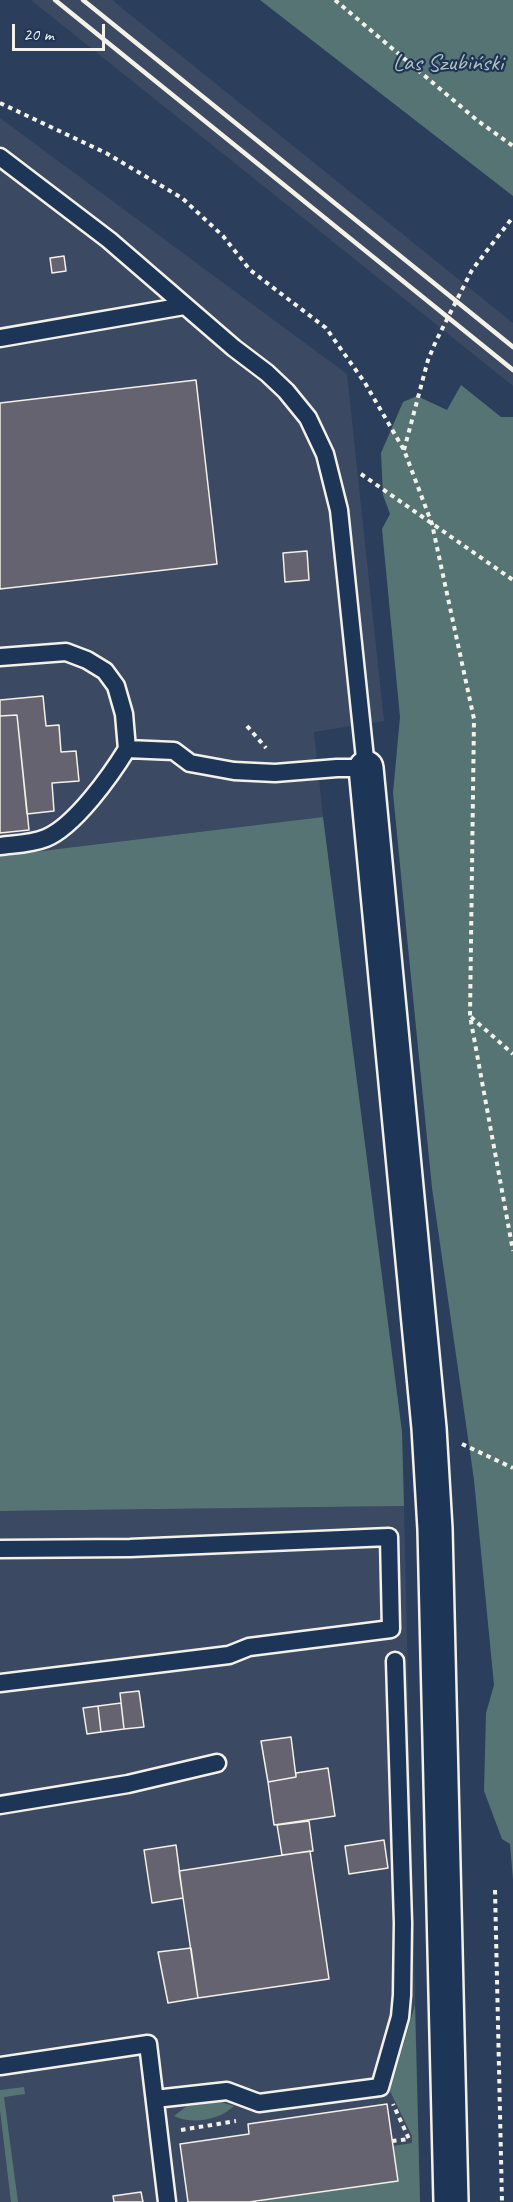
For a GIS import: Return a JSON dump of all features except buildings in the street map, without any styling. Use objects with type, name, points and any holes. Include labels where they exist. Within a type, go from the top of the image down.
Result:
[{"type":"street","points":[[366,768],[429,1428],[435,1529],[451,2202]]},
{"type":"lane","points":[[0,157],[109,240],[286,391],[308,418],[326,454],[339,510],[366,768],[275,772],[234,771],[190,763],[174,751],[127,749]]},
{"type":"lane","points":[[0,339],[184,306]]},
{"type":"lane","points":[[0,657],[66,652],[87,660],[105,671],[116,686],[119,695],[124,714],[127,749],[113,772],[62,828],[48,837],[31,843],[0,846]]},
{"type":"lane","points":[[0,1549],[130,1548],[389,1537],[391,1629],[249,1647],[229,1655],[0,1683]]},
{"type":"lane","points":[[155,2099],[227,2091],[259,2103],[380,2086],[400,2017],[402,1995],[404,1923],[395,1661]]},
{"type":"lane","points":[[0,1805],[128,1784],[217,1763]]},
{"type":"lane","points":[[0,2066],[148,2044],[167,2202]]},
{"type":"path","points":[[335,0],[478,121],[513,146]]},
{"type":"path","points":[[0,103],[106,153],[182,198],[223,236],[250,270],[326,328],[365,383],[404,450],[432,524],[474,720],[470,1016],[513,1251]]},
{"type":"path","points":[[404,450],[428,360],[436,341],[472,270],[513,217]]},
{"type":"path","points":[[361,474],[513,580]]},
{"type":"path","points":[[470,1016],[513,1054]]},
{"type":"path","points":[[429,1428],[513,1468]]},
{"type":"path","points":[[495,1890],[502,2202]]},
{"type":"path","points":[[380,2086],[392,2100],[409,2139],[392,2141]]},
{"type":"path","points":[[174,2131],[233,2122],[259,2103]]},
{"type":"shaded area","points":[[31,0],[112,0],[513,323],[513,386]]},
{"type":"shaded area","points":[[0,118],[347,374],[384,721],[314,732],[323,817],[0,856]]},
{"type":"shaded area","points":[[404,1506],[420,2202],[0,2202],[0,1511]]},
{"type":"green space","name":"Las Szubiński","points":[[260,0],[513,0],[513,196]]},
{"type":"green space","points":[[461,385],[501,417],[513,417],[513,1880],[510,1844],[502,1839],[484,1791],[486,1713],[494,1685],[474,1480],[432,1188],[393,793],[400,717],[382,529],[390,514],[383,495],[381,453],[403,402],[417,396],[447,410]]},
{"type":"green space","points":[[323,817],[402,1432],[404,1506],[0,1511],[0,856]]},
{"type":"green space","points":[[415,2005],[420,2202],[261,2202],[261,2200],[398,2180],[393,2146],[412,2143],[412,2136],[390,2091]]},
{"type":"green space","points":[[24,2087],[25,2094],[4,2097],[18,2202],[11,2202],[0,2110],[0,2090]]},
{"type":"green space","points":[[221,2102],[234,2106],[221,2115],[206,2120],[181,2119],[174,2116],[187,2106]]},
{"type":"railway","points":[[55,0],[513,370]]},
{"type":"railway","points":[[83,0],[513,347]]}]
